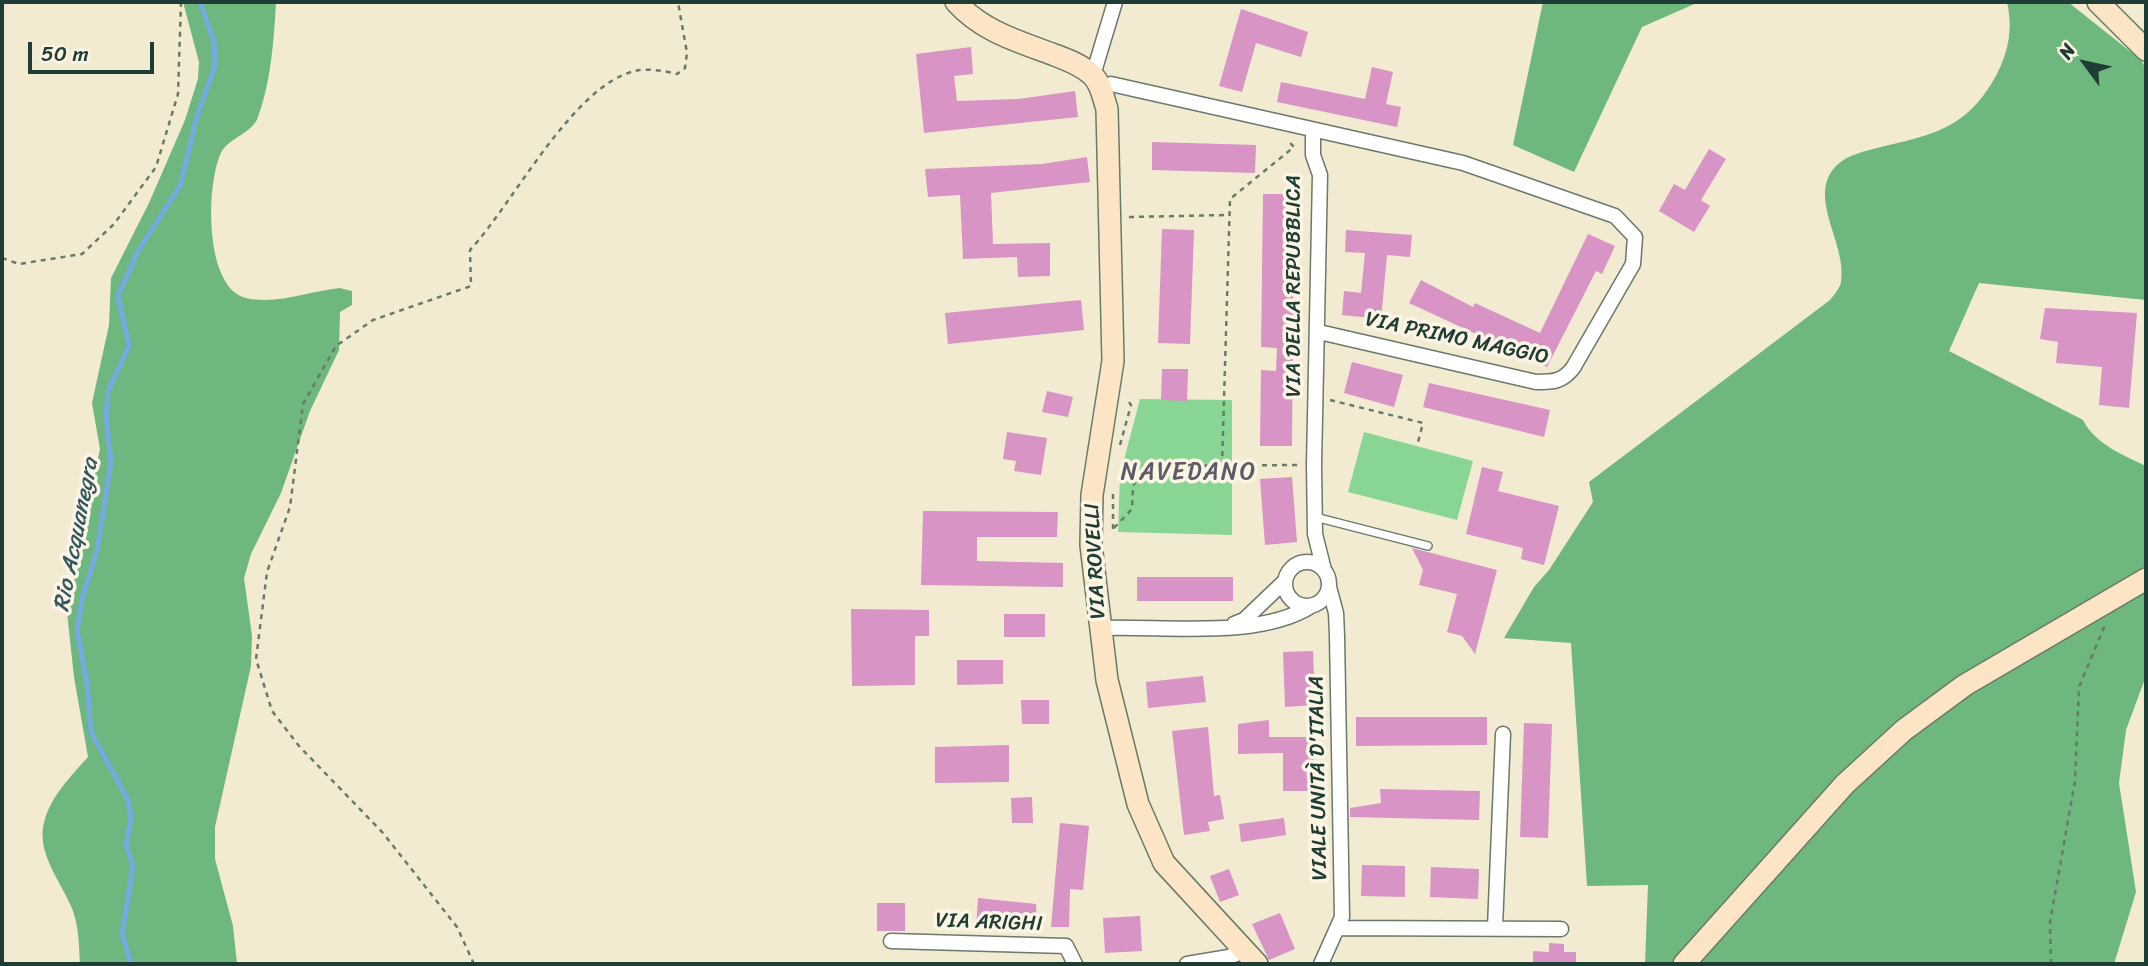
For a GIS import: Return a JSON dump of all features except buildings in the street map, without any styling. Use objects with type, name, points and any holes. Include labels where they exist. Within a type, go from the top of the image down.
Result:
[{"type":"street","points":[[956,2],[967,14],[993,32],[1075,63],[1097,82],[1313,130]]},
{"type":"street","name":"VIA ROVELLI","points":[[1115,2],[1097,82],[1107,108],[1113,360],[1092,495],[1091,545],[1099,628],[1117,727],[1151,837],[1164,863],[1183,886],[1251,957]]},
{"type":"street","points":[[2098,2],[2140,43]]},
{"type":"street","name":"VIA PRIMO MAGGIO","points":[[1313,130],[1463,163],[1615,216],[1635,237],[1633,264],[1566,378],[1554,382],[1535,382],[1318,332]]},
{"type":"street","name":"VIA DELLA REPUBBLICA","points":[[1313,130],[1313,155],[1320,176],[1315,534]]},
{"type":"street","points":[[1099,628],[1256,625],[1302,612],[1320,603],[1329,587],[1315,534]]},
{"type":"street","points":[[1311,606],[1294,603],[1288,597],[1285,581],[1287,573],[1300,563],[1312,547],[1315,534]]},
{"type":"street","points":[[1300,563],[1316,565],[1324,570]]},
{"type":"street","points":[[1684,964],[1845,784],[1904,730],[1965,685],[2146,579]]},
{"type":"street","points":[[1230,626],[1244,620],[1285,581]]},
{"type":"street","name":"VIALE UNITÀ D'ITALIA","points":[[1321,964],[1342,916],[1337,636],[1336,613],[1329,587]]},
{"type":"street","points":[[1495,927],[1503,734]]},
{"type":"street","points":[[1339,928],[1562,929]]},
{"type":"street","name":"VIA ARIGHI","points":[[891,941],[1066,946],[1075,964]]},
{"type":"street","points":[[1187,964],[1229,957],[1251,957]]},
{"type":"lane","points":[[1315,517],[1428,546]]},
{"type":"path","points":[[2,258],[19,264],[82,254],[114,223],[156,166],[178,94],[181,2]]},
{"type":"path","points":[[474,964],[457,927],[383,833],[299,746],[272,711],[256,659],[267,572],[290,507],[303,404],[336,346],[373,320],[471,286],[470,250],[491,228],[570,118],[612,80],[636,71],[677,74],[685,68],[687,52],[678,2]]},
{"type":"path","points":[[1222,466],[1230,199],[1294,147],[1279,135]]},
{"type":"path","points":[[1118,217],[1228,215]]},
{"type":"path","points":[[1120,448],[1131,405],[1122,392]]},
{"type":"path","points":[[1316,397],[1423,423],[1417,446]]},
{"type":"path","points":[[1113,488],[1113,529],[1132,509],[1133,486],[1144,466],[1314,465]]},
{"type":"path","points":[[2051,964],[2050,922],[2075,781],[2080,687],[2117,596]]},
{"type":"green space","points":[[183,2],[276,2],[269,75],[258,117],[251,127],[224,148],[216,167],[211,209],[212,233],[222,275],[232,290],[246,298],[281,299],[340,288],[352,291],[352,305],[340,312],[339,350],[310,411],[281,493],[251,554],[244,578],[252,636],[251,666],[215,827],[215,859],[233,926],[237,964],[80,964],[75,917],[43,843],[45,819],[52,802],[88,757],[74,677],[66,603],[100,449],[92,403],[109,325],[111,278],[149,203],[185,120],[198,79],[199,62]]},
{"type":"green space","points":[[1543,2],[1699,2],[1642,27],[1574,172],[1513,145]]},
{"type":"green space","points":[[2007,2],[2068,2],[2141,60],[2146,68],[2146,300],[1979,283],[1949,351],[2083,420],[2102,442],[2146,466],[2146,676],[2126,730],[2119,783],[2136,892],[2114,964],[1645,964],[1648,885],[1587,886],[1571,643],[1504,638],[1534,587],[1549,570],[1593,502],[1589,482],[1830,300],[1840,284],[1842,267],[1826,206],[1828,177],[1837,165],[1847,158],[1935,132],[1949,126],[1975,106],[1997,74],[2004,56],[2010,30]]},
{"type":"green space","points":[[1140,399],[1232,400],[1232,535],[1118,532],[1120,475]]},
{"type":"green space","points":[[1364,432],[1473,461],[1457,520],[1348,492]]},
{"type":"waterway","name":"Rio Acquanegra","points":[[131,964],[122,934],[133,866],[126,845],[131,818],[128,800],[91,732],[87,684],[77,630],[82,599],[97,550],[111,462],[106,415],[108,391],[129,346],[118,296],[138,251],[180,186],[197,116],[215,66],[214,42],[200,2]]},
{"type":"district","name":"NAVEDANO","points":[[1189,473]]}]
